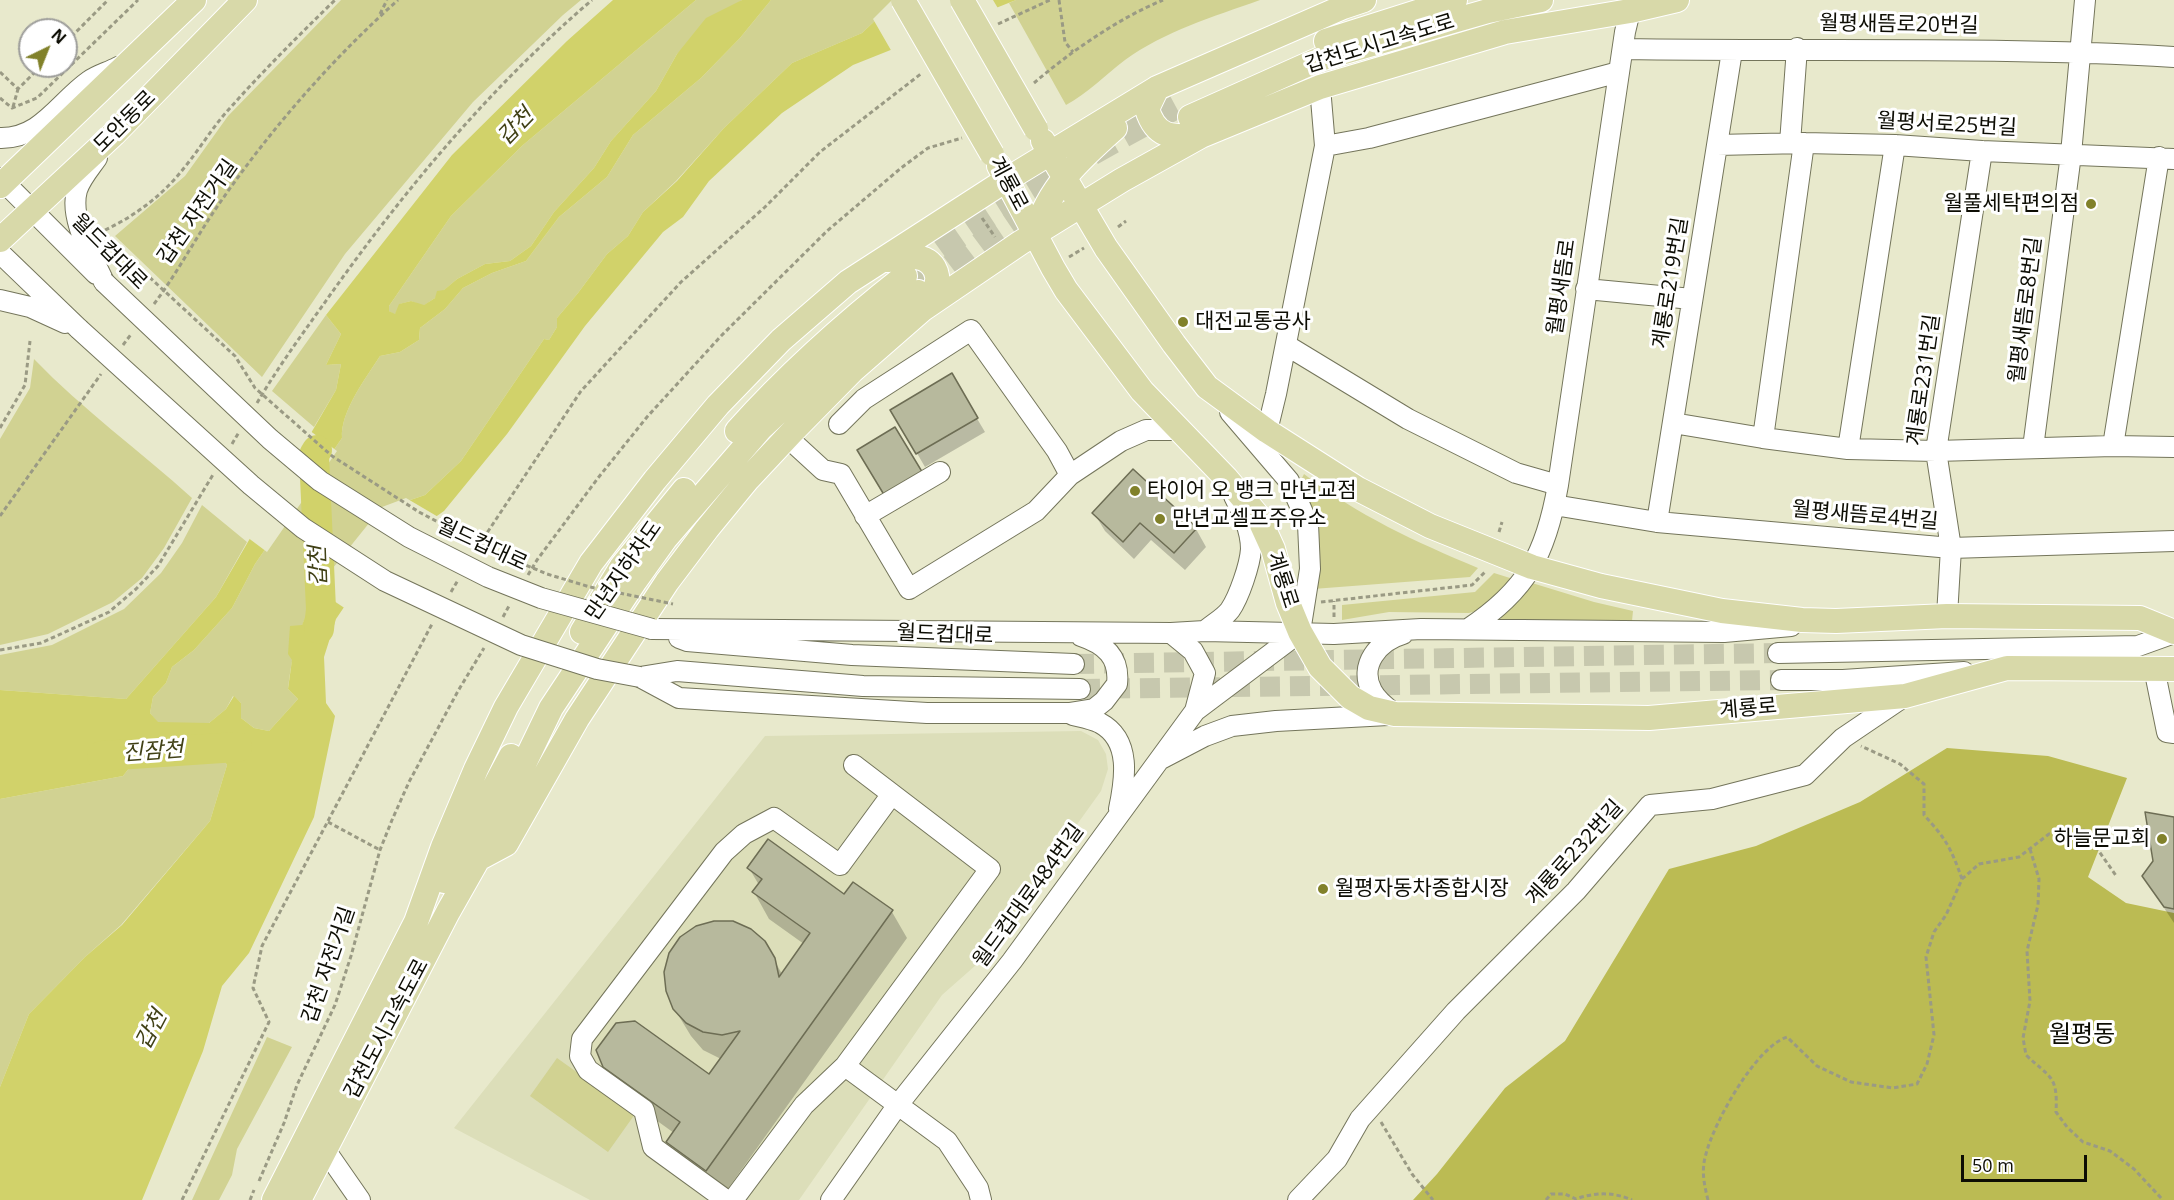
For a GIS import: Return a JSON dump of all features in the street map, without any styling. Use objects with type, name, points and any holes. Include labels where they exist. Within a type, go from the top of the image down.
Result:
[{"type":"main road","name":"도안동로","points":[[1,182],[132,61],[194,0]]},
{"type":"main road","name":"도안동로","points":[[0,240],[114,134],[245,0]]},
{"type":"main road","name":"계룡로","points":[[903,0],[992,154],[1053,268],[1142,391],[1226,478],[1258,516],[1273,549],[1288,603],[1300,632],[1320,667],[1350,697],[1369,708],[1649,718],[1905,696],[2007,668]]},
{"type":"main road","points":[[962,0],[1100,238],[1174,344],[1208,387],[1267,431],[1358,489],[1430,526],[1532,567],[1601,586],[1722,611],[1802,620],[1836,621],[1947,616],[2140,618],[2174,632]]},
{"type":"main road","points":[[416,922],[443,847],[476,769],[506,707],[591,563],[655,480],[718,405],[781,340],[848,282],[1006,180],[1157,88],[1342,7],[1364,0]]},
{"type":"main road","name":"갑천도시고속도로","points":[[1191,119],[1332,38],[1455,0]]},
{"type":"main road","name":"갑천도시고속도로","points":[[1191,119],[1320,59],[1488,11],[1541,0]]},
{"type":"main road","points":[[478,859],[506,844],[577,719],[667,582],[748,478],[852,371],[915,292],[1005,253],[1081,204],[1191,119],[1320,87],[1504,32],[1630,11],[1677,0]]},
{"type":"main road","points":[[1157,88],[1148,109],[1156,128],[1165,135],[1177,137],[1191,119]]},
{"type":"main road","points":[[1035,234],[1043,211],[1062,179],[1157,88]]},
{"type":"main road","points":[[877,264],[901,256],[914,255],[932,265],[937,277],[933,292],[915,292]]},
{"type":"main road","name":"만년지하차도","points":[[478,859],[551,708],[665,539],[761,428],[840,354],[915,292]]},
{"type":"main road","name":"만년지하차도","points":[[416,922],[439,890],[539,703],[622,566],[651,529],[756,409],[837,331],[915,292]]},
{"type":"main road","points":[[2007,668],[2164,669]]},
{"type":"main road","name":"갑천도시고속도로","points":[[299,1200],[447,912],[478,859]]},
{"type":"main road","name":"갑천도시고속도로","points":[[274,1200],[416,922]]},
{"type":"street","name":"월평새뜸로8번길","points":[[2033,448],[2070,154],[2085,0]]},
{"type":"street","name":"월평새뜸로","points":[[1468,629],[1505,601],[1532,567],[1547,537],[1558,485],[1630,11]]},
{"type":"street","points":[[1763,438],[1797,143],[1797,48]]},
{"type":"street","name":"월평새뜸로20번길","points":[[1624,49],[2079,51],[2174,57]]},
{"type":"street","name":"계룡로219번길","points":[[1657,522],[1732,51]]},
{"type":"street","points":[[0,138],[16,137],[41,125],[89,81],[132,61]]},
{"type":"street","points":[[1325,146],[1369,138],[1619,72]]},
{"type":"street","points":[[1267,431],[1325,146],[1320,87]]},
{"type":"street","points":[[104,282],[79,224],[75,206],[78,188],[85,174],[114,134]]},
{"type":"street","name":"월평서로25번길","points":[[1717,145],[1797,143],[1895,145],[1982,152],[2167,158]]},
{"type":"street","points":[[1848,449],[1895,145]]},
{"type":"street","name":"계룡로231번길","points":[[1947,616],[1952,548],[1936,451],[1982,152]]},
{"type":"street","points":[[2113,446],[2167,158]]},
{"type":"street","name":"월드컵대로","points":[[1,182],[32,209],[104,282],[270,439],[320,481],[409,537],[488,577],[541,598],[687,641],[828,653],[1074,664]]},
{"type":"street","points":[[0,254],[79,329],[294,521],[385,581],[521,645],[597,669],[640,677],[679,698],[927,713],[1069,713],[1094,709],[1104,701],[1117,684],[1118,674],[1117,664],[1111,653],[1092,639],[1073,633]]},
{"type":"street","points":[[1586,289],[1692,299]]},
{"type":"street","points":[[0,300],[30,308],[79,329]]},
{"type":"street","points":[[839,424],[864,399],[971,330],[1057,451],[1070,476]]},
{"type":"street","points":[[1286,345],[1408,419],[1516,473],[1558,485]]},
{"type":"street","points":[[1195,711],[1300,632],[1310,569],[1308,524],[1289,481],[1208,387]]},
{"type":"street","points":[[1673,423],[1848,449],[1936,451],[2113,446],[2174,447]]},
{"type":"street","points":[[787,436],[824,470],[841,474],[909,589],[1036,511],[1070,476],[1121,441],[1146,430],[1180,429]]},
{"type":"street","points":[[865,516],[940,472]]},
{"type":"street","points":[[1205,631],[1228,612],[1235,601],[1251,549],[1245,520],[1226,478]]},
{"type":"street","name":"월평새뜸로4번길","points":[[1554,505],[1657,522],[1952,548],[2174,541]]},
{"type":"street","points":[[652,629],[1073,633],[1205,631],[1334,634],[1421,629],[1724,632],[1836,621]]},
{"type":"street","points":[[1389,709],[1371,690],[1368,681],[1371,658],[1386,641],[1421,629]]},
{"type":"street","points":[[1778,653],[2138,646],[2174,632]]},
{"type":"street","points":[[1171,633],[1193,651],[1205,673],[1195,711]]},
{"type":"street","points":[[1781,680],[1877,678],[2007,668]]},
{"type":"street","points":[[2164,669],[2172,734]]},
{"type":"street","points":[[640,677],[677,671],[863,686],[1080,689]]},
{"type":"street","name":"계룡로232번길","points":[[1298,1200],[1337,1160],[1360,1119],[1456,1011],[1576,891],[1650,805],[1712,799],[1805,775],[1843,738],[1905,696]]},
{"type":"street","points":[[1156,762],[1205,736],[1232,726],[1389,709]]},
{"type":"street","name":"월드컵대로484번길","points":[[831,1200],[897,1106],[1012,961],[1195,711]]},
{"type":"street","points":[[1069,713],[1101,723],[1115,736],[1124,755],[1125,779],[1119,814]]},
{"type":"street","points":[[733,1200],[804,1105],[845,1066],[990,869],[854,765]]},
{"type":"street","points":[[726,1200],[652,1147],[644,1110],[588,1070],[580,1056],[582,1039],[724,852],[744,834],[774,818],[840,865],[892,794]]},
{"type":"street","points":[[845,1066],[947,1141],[978,1188],[981,1200]]},
{"type":"street","points":[[310,1128],[360,1200]]},
{"type":"path","points":[[78,30],[108,0]]},
{"type":"path","points":[[12,108],[37,98],[138,0]]},
{"type":"path","points":[[105,230],[122,222],[150,203],[183,170],[222,118],[291,43],[335,0]]},
{"type":"path","points":[[377,18],[387,0]]},
{"type":"path","name":"갑천 자전거길","points":[[150,309],[220,203],[297,102],[377,18],[398,0]]},
{"type":"path","points":[[254,407],[362,250],[440,154],[496,91],[592,0]]},
{"type":"path","points":[[990,27],[1050,0]]},
{"type":"path","points":[[1059,0],[1065,42],[1073,52]]},
{"type":"path","points":[[1036,80],[1073,52],[1147,7],[1163,0]]},
{"type":"path","points":[[0,72],[18,89]]},
{"type":"path","points":[[473,553],[581,390],[681,282],[765,207],[820,152],[923,72]]},
{"type":"path","points":[[12,108],[18,89],[29,78]]},
{"type":"path","points":[[0,98],[12,108]]},
{"type":"path","points":[[972,203],[1005,253]]},
{"type":"path","points":[[1053,268],[1125,221]]},
{"type":"path","points":[[122,252],[235,356],[255,388],[332,456],[419,512],[497,554],[546,574],[673,604]]},
{"type":"path","points":[[122,346],[136,328]]},
{"type":"path","points":[[0,428],[25,385],[30,341]]},
{"type":"path","points":[[0,516],[102,374]]},
{"type":"path","points":[[231,446],[243,426]]},
{"type":"path","points":[[0,650],[41,643],[109,612],[158,566],[219,465]]},
{"type":"path","points":[[1498,535],[1503,522]]},
{"type":"path","points":[[1311,604],[1472,585],[1486,571]]},
{"type":"path","points":[[450,594],[461,573]]},
{"type":"path","points":[[1334,601],[1334,624]]},
{"type":"path","points":[[182,1200],[269,1022],[253,988],[262,946],[432,624]]},
{"type":"path","points":[[1843,738],[1900,764],[1924,784],[1924,815],[1951,849],[1962,879]]},
{"type":"path","name":"갑천 자전거길","points":[[249,1200],[284,1123],[297,1085],[335,1005],[380,850],[328,822]]},
{"type":"path","points":[[1708,1200],[1703,1178],[1705,1154],[1716,1126],[1739,1083],[1776,1040],[1787,1037],[1817,1066],[1851,1082],[1893,1088],[1917,1084],[1927,1064],[1934,1035],[1926,957],[1934,932],[1946,915],[1962,879],[1979,864],[2019,857],[2049,834],[2068,836],[2084,830],[2117,878]]},
{"type":"path","points":[[2030,849],[2039,879],[2038,905],[2027,951],[2030,1001],[2024,1038],[2026,1055],[2050,1074],[2057,1097],[2056,1112],[2067,1127],[2083,1142],[2110,1151],[2134,1169],[2163,1200]]},
{"type":"path","points":[[1372,1107],[1412,1174],[1433,1200]]},
{"type":"path","points":[[1546,1200],[1551,1194],[1565,1194],[1576,1199],[1587,1195],[1618,1194],[1632,1200]]},
{"type":"shaded area","points":[[1081,731],[1098,740],[1106,754],[1108,769],[1101,791],[976,965],[942,995],[799,1200],[590,1200],[454,1128],[765,736]]},
{"type":"shaded area","points":[[1947,748],[2048,756],[2127,778],[2088,877],[2126,903],[2174,913],[2174,1200],[1413,1200],[1437,1174],[1505,1088],[1565,1041],[1669,869],[1756,846],[1860,802]]},
{"type":"green space","points":[[341,0],[581,0],[473,102],[345,254],[262,377],[115,236],[185,176],[228,116]]},
{"type":"green space","points":[[696,0],[742,0],[677,54],[656,91],[611,141],[594,168],[554,212],[531,246],[510,261],[485,264],[457,279],[423,306],[411,301],[400,304],[395,315],[389,311],[389,306],[451,216],[523,145]]},
{"type":"green space","points":[[771,0],[897,0],[862,33],[792,63],[724,128],[676,181],[643,212],[628,236],[607,254],[557,318],[557,327],[549,340],[544,339],[461,461],[425,495],[384,509],[308,612],[295,649],[288,689],[298,699],[269,731],[254,728],[241,718],[241,703],[233,696],[226,709],[209,723],[158,723],[150,713],[153,697],[166,683],[172,667],[194,650],[232,608],[255,564],[342,438],[342,428],[349,406],[380,356],[400,352],[419,340],[420,328],[445,309],[463,288],[492,273],[526,261],[559,217],[607,177],[633,135],[701,78],[740,38]]},
{"type":"green space","points":[[1016,0],[1260,0],[1156,41],[1125,60],[1066,105],[1009,3]]},
{"type":"green space","points":[[326,315],[341,334],[326,365],[341,364],[336,390],[314,427],[272,391]]},
{"type":"green space","points":[[34,359],[72,395],[192,498],[164,548],[142,578],[113,602],[48,634],[0,645],[0,439],[30,388]]},
{"type":"green space","points":[[1304,474],[1324,489],[1388,527],[1478,568],[1470,577],[1313,589],[1315,519],[1300,482]]},
{"type":"green space","points":[[202,505],[247,542],[216,597],[126,699],[0,690],[0,655],[52,645],[124,609],[161,573],[182,543]]},
{"type":"green space","points":[[1494,573],[1510,578],[1513,584],[1480,610],[1469,613],[1389,612],[1342,620],[1342,605],[1475,592]]},
{"type":"green space","points":[[1532,583],[1633,611],[1632,621],[1504,622],[1498,615],[1526,584]]},
{"type":"green space","points":[[151,740],[220,754],[227,765],[210,821],[121,925],[85,957],[29,1014],[0,1087],[0,799],[123,776]]},
{"type":"green space","points":[[267,1037],[292,1047],[237,1149],[232,1175],[219,1200],[192,1200]]},
{"type":"green space","points":[[557,1058],[635,1114],[608,1152],[530,1096]]},
{"type":"water","points":[[613,0],[696,0],[523,145],[451,216],[389,306],[389,311],[395,314],[399,304],[411,301],[424,305],[435,298],[437,291],[444,290],[457,279],[485,264],[510,261],[531,246],[554,212],[594,168],[611,141],[656,91],[677,54],[706,18],[742,0],[771,0],[740,38],[701,78],[633,135],[607,177],[559,217],[526,261],[492,273],[463,288],[445,309],[420,328],[419,340],[400,352],[380,356],[349,406],[342,428],[342,438],[255,564],[232,608],[194,650],[172,667],[166,683],[153,697],[150,713],[158,722],[209,723],[226,709],[234,696],[241,703],[241,718],[254,728],[269,731],[298,699],[288,689],[292,660],[288,654],[290,626],[302,625],[313,597],[384,509],[425,495],[461,461],[544,339],[549,340],[557,327],[557,318],[607,254],[628,236],[643,212],[677,181],[724,128],[792,63],[862,33],[897,0],[1016,0],[853,65],[782,113],[709,181],[683,217],[663,232],[585,326],[507,434],[444,511],[377,558],[336,619],[324,657],[326,703],[335,716],[314,817],[249,953],[222,986],[203,1051],[142,1200],[0,1200],[0,1087],[29,1014],[85,957],[122,925],[210,821],[227,765],[220,754],[151,740],[123,776],[0,799],[0,690],[126,699],[216,597],[336,390],[341,364],[326,365],[341,334],[326,315],[452,155],[567,41]]},
{"type":"pier","points":[[892,0],[993,0],[999,10],[892,52],[873,19]]},
{"type":"pier","points":[[309,430],[337,451],[267,552],[247,537]]},
{"type":"pier","points":[[406,498],[440,518],[379,560],[346,609],[316,589],[382,507]]},
{"type":"building","points":[[952,373],[978,418],[916,454],[890,410]]},
{"type":"building","points":[[895,427],[924,475],[886,498],[857,450]]},
{"type":"building","name":"타이어 오 뱅크 만년교점","points":[[1133,469],[1197,528],[1174,553],[1140,523],[1123,542],[1092,513]]},
{"type":"building","name":"하늘문교회","points":[[2145,812],[2174,817],[2174,909],[2164,907],[2142,876],[2153,861]]},
{"type":"building","points":[[768,839],[844,894],[853,882],[893,910],[706,1171],[666,1142],[680,1122],[603,1067],[596,1050],[616,1023],[635,1021],[709,1074],[740,1031],[722,1035],[703,1032],[686,1023],[673,1009],[666,991],[664,972],[669,953],[680,937],[696,926],[714,921],[733,921],[751,929],[765,941],[775,958],[779,977],[810,933],[752,892],[762,879],[747,868]]},
{"type":"waterway","name":"갑천","points":[[317,450],[314,455],[321,609],[319,629]]},
{"type":"waterway","name":"진잠천","points":[[102,756],[237,747]]},
{"type":"tunnel","points":[[911,271],[1009,203],[1182,104]]},
{"type":"tunnel","points":[[922,288],[982,243],[1040,204]]},
{"type":"tunnel","points":[[1074,664],[1778,653]]},
{"type":"tunnel","points":[[1080,689],[1781,680]]},
{"type":"place","name":"월풀세탁편의점","points":[[2091,204]]},
{"type":"place","name":"대전교통공사","points":[[1183,322]]},
{"type":"place","name":"타이어 오 뱅크 만년교점","points":[[1135,491]]},
{"type":"place","name":"만년교셀프주유소","points":[[1160,519]]},
{"type":"place","name":"하늘문교회","points":[[2162,839]]},
{"type":"place","name":"월평자동차종합시장","points":[[1323,889]]},
{"type":"district","name":"월평동","points":[[2082,1035]]}]
